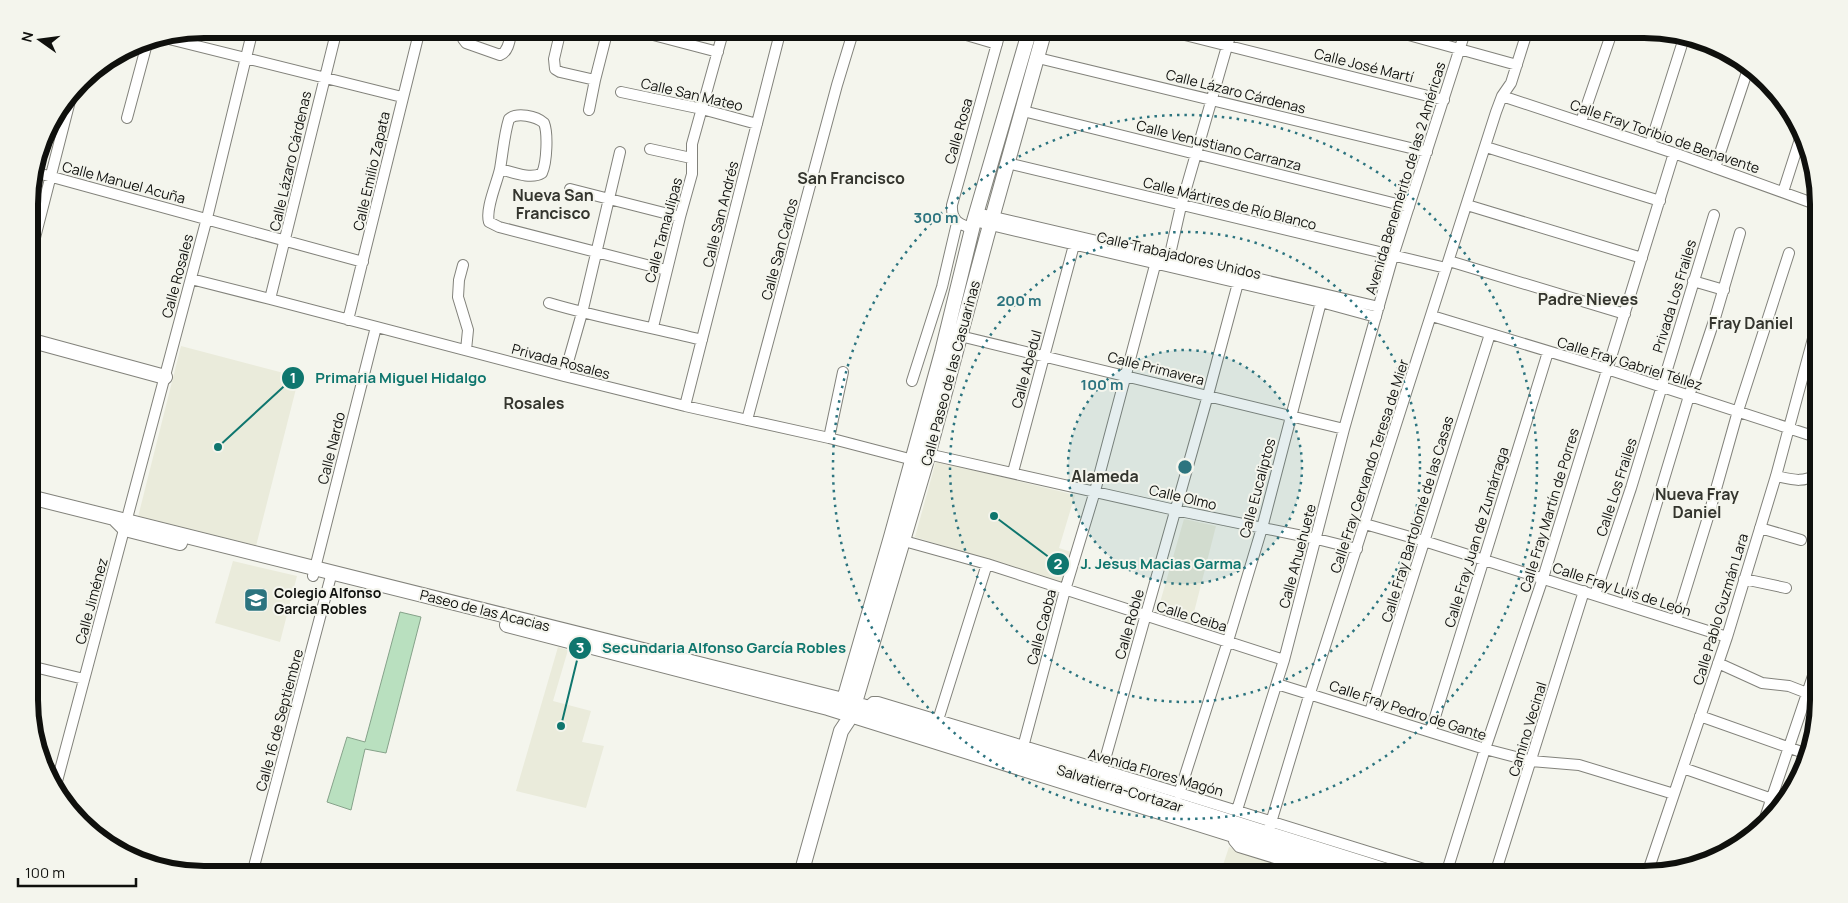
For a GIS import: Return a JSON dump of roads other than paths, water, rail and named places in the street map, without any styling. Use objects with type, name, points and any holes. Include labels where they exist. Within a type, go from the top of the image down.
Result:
[{"type":"main road","name":"Calle Paseo de las Casuarinas","points":[[921,457],[968,223],[1027,38]]},
{"type":"main road","name":"Calle Paseo de las Casuarinas","points":[[803,866],[841,731],[851,708],[921,457],[960,336],[1043,38]]},
{"type":"main road","points":[[38,342],[164,376]]},
{"type":"main road","name":"Paseo de las Acacias","points":[[38,499],[123,523],[851,708]]},
{"type":"main road","name":"Salvatierra-Cortazar","points":[[851,708],[1268,832],[1370,865]]},
{"type":"main road","name":"Salvatierra-Cortazar","points":[[1268,832],[1339,865]]},
{"type":"street","name":"Calle Rosales","points":[[123,523],[191,279],[251,38]]},
{"type":"street","name":"Calle Lázaro Cárdenas","points":[[270,299],[335,38]]},
{"type":"street","name":"Calle Emilio Zapata","points":[[348,320],[418,38]]},
{"type":"street","points":[[463,38],[466,43],[500,55],[504,54],[507,50],[510,38]]},
{"type":"street","points":[[559,38],[554,59],[555,69],[560,72],[595,80]]},
{"type":"street","points":[[589,110],[606,38]]},
{"type":"street","points":[[665,38],[718,52]]},
{"type":"street","name":"Calle Tamaulipas","points":[[653,327],[692,174],[692,144],[722,38]]},
{"type":"street","name":"Calle San Andrés","points":[[685,406],[779,38]]},
{"type":"street","name":"Calle San Carlos","points":[[748,420],[851,38]]},
{"type":"street","points":[[977,38],[997,44]]},
{"type":"street","name":"Calle Rosa","points":[[968,223],[952,216],[952,205],[999,38]]},
{"type":"street","name":"Calle José Martí","points":[[1201,38],[1444,100]]},
{"type":"street","points":[[1168,262],[1196,153],[1229,38]]},
{"type":"street","points":[[1422,38],[1517,65]]},
{"type":"street","name":"Avenida Benemérito de las 2 Américas","points":[[1378,312],[1393,256],[1463,38]]},
{"type":"street","name":"Calle Fray Cervando Teresa de Mier","points":[[1268,832],[1447,265],[1502,96],[1511,83],[1525,38]]},
{"type":"street","points":[[1581,122],[1610,38]]},
{"type":"street","points":[[175,40],[402,97]]},
{"type":"street","points":[[1650,145],[1683,42]]},
{"type":"street","points":[[127,118],[146,48]]},
{"type":"street","name":"Calle Lázaro Cárdenas","points":[[1038,58],[1427,152]]},
{"type":"street","points":[[1715,168],[1747,73]]},
{"type":"street","name":"Calle San Mateo","points":[[621,92],[702,109],[757,124]]},
{"type":"street","name":"Calle Fray Toribio de Benavente","points":[[1502,96],[1674,153],[1810,203]]},
{"type":"street","points":[[38,225],[68,107]]},
{"type":"street","name":"Calle Venustiano Carranza","points":[[1023,111],[1409,207]]},
{"type":"street","points":[[500,170],[530,176],[542,173],[545,167],[546,142],[544,122],[519,115],[514,115],[509,119],[500,170],[488,216],[489,222],[596,253],[666,270]]},
{"type":"street","points":[[1783,192],[1799,143]]},
{"type":"street","points":[[1486,146],[1660,201]]},
{"type":"street","points":[[650,150],[691,158]]},
{"type":"street","points":[[564,376],[582,313],[620,152]]},
{"type":"street","name":"Calle Fray Martín de Porres","points":[[1449,865],[1484,749],[1543,578],[1674,153]]},
{"type":"street","name":"Calle Mártires de Río Blanco","points":[[1007,163],[1393,256],[1447,265],[1625,314]]},
{"type":"street","name":"Calle Manuel Acuña","points":[[41,174],[363,262]]},
{"type":"street","points":[[570,189],[680,217]]},
{"type":"street","points":[[1467,205],[1642,258]]},
{"type":"street","name":"Privada Los Frailes","points":[[1661,386],[1714,214]]},
{"type":"street","name":"Calle Trabajadores Unidos","points":[[992,221],[1074,245],[1157,259]]},
{"type":"street","name":"Calle Trabajadores Unidos","points":[[968,223],[992,221],[1157,259],[1238,283],[1321,302],[1378,312]]},
{"type":"street","points":[[912,381],[942,287],[968,223]]},
{"type":"street","points":[[1626,605],[1740,233]]},
{"type":"street","name":"Calle Abedul","points":[[1013,472],[1074,245]]},
{"type":"street","points":[[1676,621],[1738,411],[1789,253]]},
{"type":"street","name":"Calle Caoba","points":[[1023,747],[1065,590],[1096,491],[1157,259]]},
{"type":"street","name":"Calle Trabajadores Unidos","points":[[1168,262],[1378,312]]},
{"type":"street","points":[[462,265],[458,297],[468,330],[466,350]]},
{"type":"street","name":"Privada Rosales","points":[[191,279],[685,406],[921,457]]},
{"type":"street","points":[[1693,281],[1724,290]]},
{"type":"street","name":"Calle Roble","points":[[1102,770],[1238,283]]},
{"type":"street","name":"Calle Eucaliptos","points":[[1179,794],[1262,528],[1321,302]]},
{"type":"street","points":[[549,303],[582,313],[653,327],[702,340]]},
{"type":"street","name":"Calle Ahuehuete","points":[[1242,825],[1344,429],[1378,312]]},
{"type":"street","name":"Calle Fray Gabriel Téllez","points":[[1432,316],[1608,369],[1810,435]]},
{"type":"street","name":"Calle Nardo","points":[[314,572],[376,327]]},
{"type":"street","name":"Calle Fray Bartolomé de las Casas","points":[[1370,712],[1490,334]]},
{"type":"street","name":"Calle Primavera","points":[[960,336],[1344,429]]},
{"type":"street","name":"Calle Pablo Guzmán Lara","points":[[1650,865],[1727,637],[1776,476],[1810,351]]},
{"type":"street","name":"Calle Fray Juan de Zumárraga","points":[[1430,730],[1548,352]]},
{"type":"street","points":[[829,438],[843,372]]},
{"type":"street","name":"Calle Los Frailes","points":[[1595,595],[1633,481],[1661,386]]},
{"type":"street","name":"Calle Olmo","points":[[921,457],[1013,472],[1176,510],[1316,538],[1357,549]]},
{"type":"street","points":[[1776,476],[1800,480],[1810,479]]},
{"type":"street","name":"Calle Jiménez","points":[[58,778],[123,523]]},
{"type":"street","name":"Calle Fray Luis de León","points":[[1365,524],[1424,540],[1727,637]]},
{"type":"street","points":[[1760,528],[1801,540]]},
{"type":"street","name":"Calle Ceiba","points":[[898,539],[987,564],[1284,660]]},
{"type":"street","points":[[938,720],[987,564]]},
{"type":"street","name":"Calle 16 de Septiembre","points":[[254,866],[332,576]]},
{"type":"street","points":[[1744,579],[1786,588]]},
{"type":"street","name":"Camino Vecinal","points":[[1498,865],[1584,591]]},
{"type":"street","points":[[1718,663],[1767,685],[1789,686],[1807,693]]},
{"type":"street","points":[[38,668],[84,679]]},
{"type":"street","name":"Calle Fray Pedro de Gante","points":[[1277,684],[1430,730],[1484,749],[1531,761],[1579,765],[1674,794]]},
{"type":"street","points":[[1769,809],[1810,684]]},
{"type":"street","name":"Avenida Flores Magón","points":[[851,708],[878,702],[1179,794],[1242,825],[1404,865]]},
{"type":"street","points":[[1700,716],[1802,752]]},
{"type":"street","points":[[1683,768],[1772,799]]},
{"type":"street","points":[[1242,825],[1234,840],[1239,847],[1298,865]]},
{"type":"place","name":"Primaria Miguel Hidalgo","points":[[218,447]]},
{"type":"place","name":"J. Jesus Macias Garma","points":[[994,516]]},
{"type":"place","name":"Colegio Alfonso Garcia Robles","points":[[256,600]]},
{"type":"place","name":"Secundaria Alfonso García Robles","points":[[561,726]]},
{"type":"district","name":"San Francisco","points":[[851,178]]},
{"type":"district","name":"Nueva San Francisco","points":[[553,204]]},
{"type":"district","name":"Padre Nieves","points":[[1588,299]]},
{"type":"district","name":"Fray Daniel","points":[[1751,323]]},
{"type":"district","name":"Rosales","points":[[534,403]]},
{"type":"district","name":"Alameda","points":[[1105,476]]},
{"type":"district","name":"Nueva Fray Daniel","points":[[1697,503]]}]
